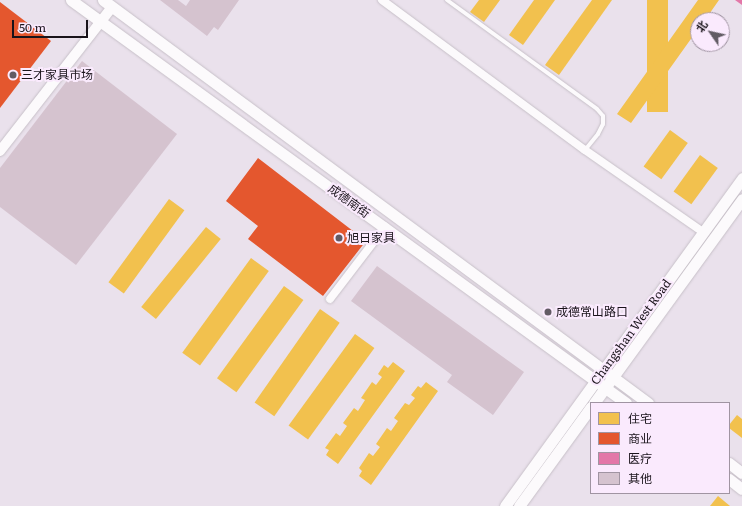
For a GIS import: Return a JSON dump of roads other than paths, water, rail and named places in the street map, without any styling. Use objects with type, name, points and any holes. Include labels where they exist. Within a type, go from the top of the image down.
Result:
[{"type":"main road","name":"成德南街","points":[[71,0],[625,402]]},
{"type":"main road","name":"成德南街","points":[[103,0],[115,3],[647,402]]},
{"type":"main road","name":"Changshan West Road","points":[[505,506],[742,178]]},
{"type":"main road","name":"Changshan West Road","points":[[595,402],[742,199]]},
{"type":"main road","points":[[519,506],[590,408]]},
{"type":"main road","points":[[730,465],[742,473]]},
{"type":"main road","points":[[730,480],[742,489]]},
{"type":"street","points":[[382,0],[585,150],[703,232]]},
{"type":"street","points":[[0,151],[115,3]]},
{"type":"street","points":[[330,299],[385,227]]},
{"type":"lane","points":[[447,0],[597,108],[603,116],[603,124],[598,134],[585,150]]},
{"type":"place","name":"三才家具市场","points":[[13,75]]},
{"type":"place","name":"旭日家具","points":[[339,238]]},
{"type":"place","name":"成德常山路口","points":[[548,312]]}]
